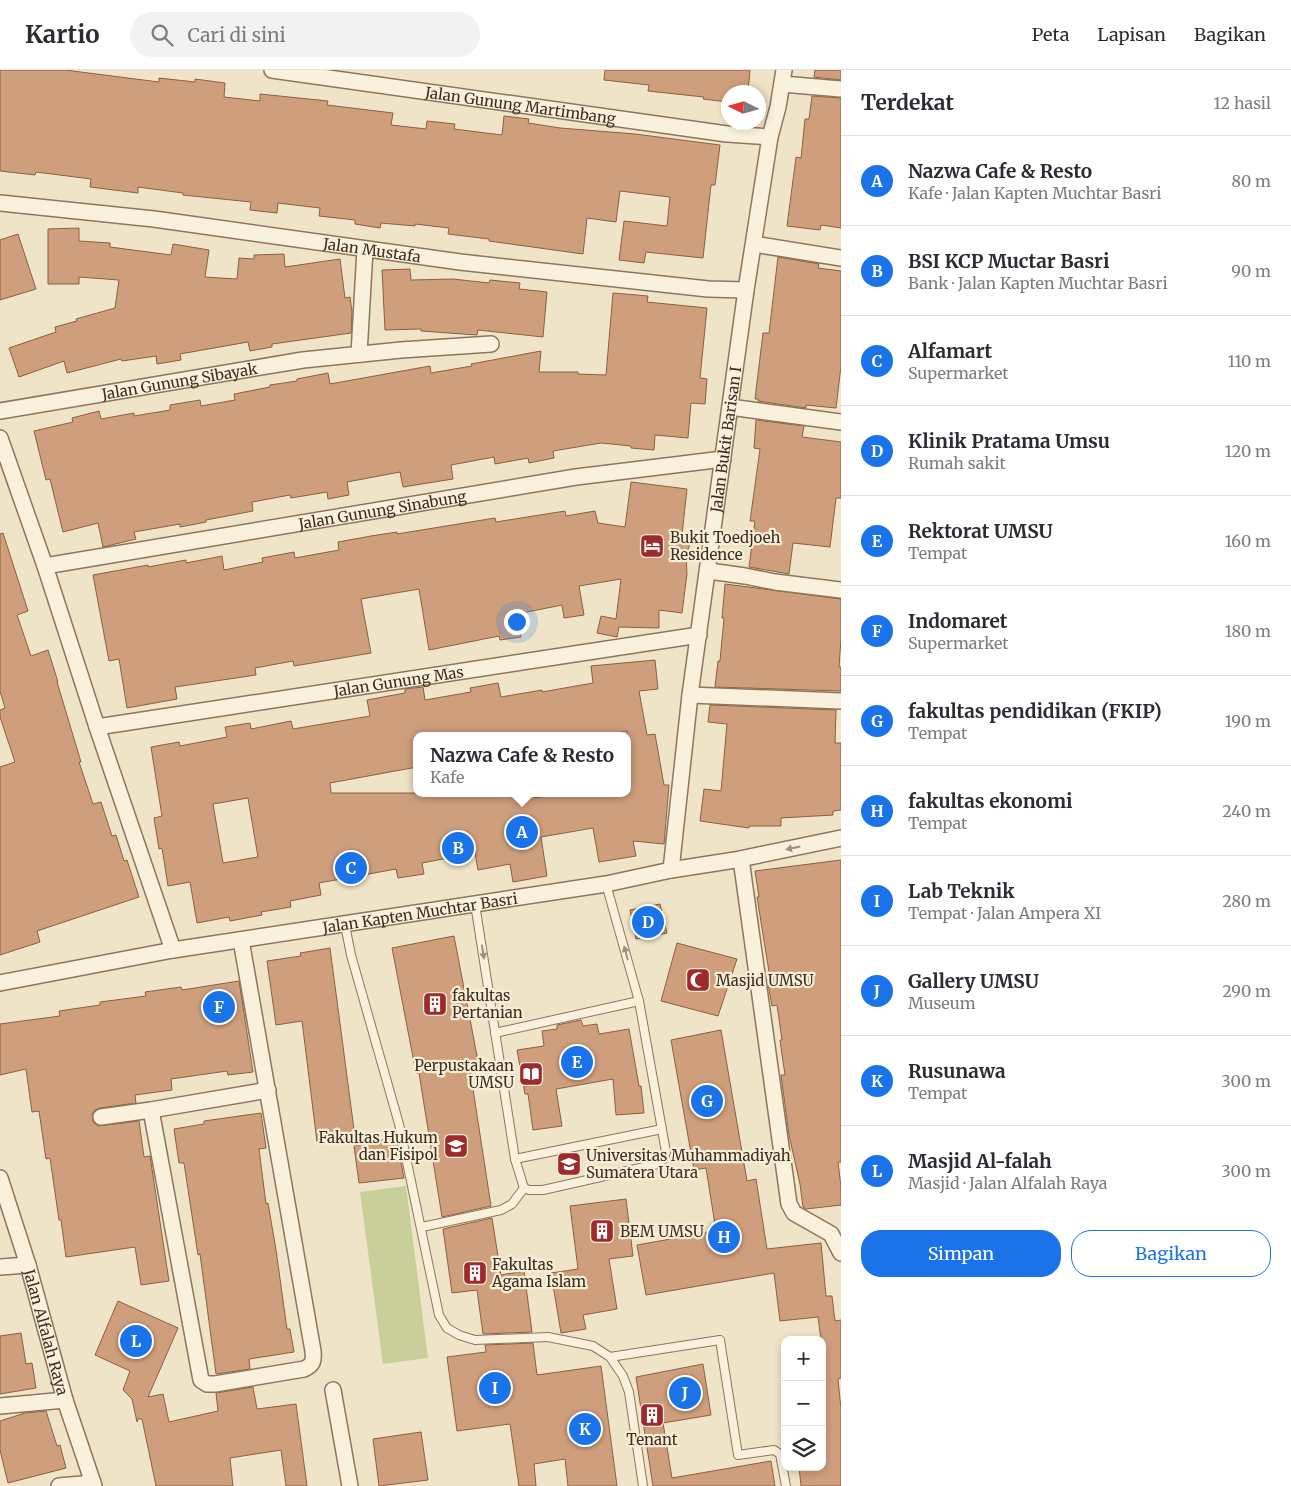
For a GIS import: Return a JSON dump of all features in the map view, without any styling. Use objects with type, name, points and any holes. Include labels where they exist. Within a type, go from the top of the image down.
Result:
[{"type":"street","name":"Jalan Gunung Martimbang","points":[[272,70],[727,134],[770,137]]},
{"type":"street","name":"Jalan Bukit Barisan I","points":[[671,870],[690,695],[709,571],[746,290],[770,137],[783,77]]},
{"type":"street","points":[[783,77],[841,89]]},
{"type":"street","name":"Jalan Mustafa","points":[[0,203],[154,218],[460,262],[708,289],[746,290]]},
{"type":"street","points":[[754,244],[841,258]]},
{"type":"street","points":[[360,354],[365,249]]},
{"type":"street","name":"Jalan Gunung Sibayak","points":[[0,411],[302,360],[492,344]]},
{"type":"street","points":[[730,407],[841,422]]},
{"type":"street","points":[[0,438],[45,566],[97,727],[173,950]]},
{"type":"street","name":"Jalan Gunung Sinabung","points":[[45,566],[576,476],[723,459]]},
{"type":"street","points":[[709,571],[841,590]]},
{"type":"street","name":"Jalan Gunung Mas","points":[[97,727],[699,634]]},
{"type":"street","points":[[690,695],[841,701]]},
{"type":"street","name":"Jalan Kapten Muchtar Basri","points":[[0,983],[173,950],[606,884],[841,838]]},
{"type":"street","points":[[741,859],[789,1204],[794,1213],[831,1234],[841,1253]]},
{"type":"street","points":[[151,1110],[201,1380],[207,1384],[215,1384],[304,1370],[311,1366],[314,1361],[314,1351],[241,940]]},
{"type":"street","points":[[101,1117],[268,1090]]},
{"type":"street","name":"Jalan Alfalah Raya","points":[[0,1178],[28,1265],[65,1400],[94,1485]]},
{"type":"street","points":[[0,1267],[28,1265]]},
{"type":"street","points":[[334,1390],[350,1486]]},
{"type":"street","points":[[0,1406],[65,1400]]},
{"type":"street","points":[[59,1486],[94,1485]]},
{"type":"lane","points":[[524,1188],[543,1190],[658,1164],[663,1160],[666,1152],[638,1000],[606,884]]},
{"type":"lane","points":[[476,904],[515,1159],[524,1188]]},
{"type":"lane","points":[[345,924],[400,1124],[439,1314],[447,1328],[459,1335],[475,1340],[548,1337],[592,1346],[610,1357],[623,1376],[629,1392],[643,1486]]},
{"type":"lane","points":[[495,1032],[638,1000]]},
{"type":"lane","points":[[515,1159],[662,1128]]},
{"type":"lane","points":[[422,1227],[501,1210],[512,1204],[524,1188]]},
{"type":"lane","points":[[610,1357],[720,1340],[738,1455],[774,1450],[780,1454],[786,1486]]},
{"type":"green space","points":[[406,1186],[428,1358],[383,1364],[360,1192]]},
{"type":"building","points":[[0,70],[65,70],[159,82],[159,78],[195,82],[195,79],[225,83],[224,97],[260,101],[260,94],[328,101],[327,105],[393,113],[391,125],[426,129],[427,121],[455,124],[454,129],[502,135],[504,116],[529,119],[528,123],[560,128],[635,134],[720,145],[715,185],[711,185],[703,258],[646,252],[644,263],[619,260],[624,221],[667,226],[670,197],[620,191],[616,222],[587,218],[583,254],[448,234],[449,228],[381,223],[380,228],[355,224],[355,220],[319,216],[320,208],[278,203],[277,213],[250,210],[251,202],[183,195],[183,193],[138,187],[138,193],[90,187],[91,179],[36,172],[35,175],[0,171]]},
{"type":"building","points":[[605,70],[750,70],[749,85],[721,85],[721,101],[703,99],[704,97],[648,91],[649,85],[604,80]]},
{"type":"building","points":[[815,70],[841,70],[841,80],[814,77]]},
{"type":"building","points":[[812,96],[841,98],[841,228],[821,225],[820,230],[787,226],[796,157],[801,158],[805,119],[809,119]]},
{"type":"building","points":[[79,228],[79,241],[110,243],[110,247],[171,255],[173,244],[209,250],[205,277],[237,279],[239,258],[254,259],[254,255],[284,254],[285,267],[340,259],[345,298],[350,297],[352,312],[351,333],[272,344],[272,347],[250,351],[248,342],[180,354],[181,360],[157,364],[156,356],[122,361],[121,359],[67,373],[64,361],[19,377],[9,348],[56,332],[55,327],[77,321],[76,319],[115,308],[119,280],[79,277],[79,284],[48,284],[48,229]]},
{"type":"building","points":[[18,234],[36,289],[0,300],[0,240]]},
{"type":"building","points":[[778,257],[819,264],[818,268],[841,271],[841,366],[836,408],[806,405],[806,408],[755,399],[763,333],[769,333]]},
{"type":"building","points":[[410,269],[411,280],[453,279],[489,283],[490,280],[520,283],[519,289],[547,292],[543,337],[478,330],[477,335],[421,331],[421,329],[385,330],[382,270]]},
{"type":"building","points":[[613,293],[648,296],[647,302],[707,308],[700,378],[707,379],[705,404],[691,403],[688,438],[655,435],[654,450],[601,443],[553,451],[554,458],[529,463],[528,458],[495,464],[494,457],[451,465],[453,479],[403,487],[400,472],[347,482],[349,495],[328,499],[327,492],[291,498],[290,495],[252,502],[253,511],[180,527],[180,524],[134,532],[136,539],[103,547],[98,523],[63,532],[50,479],[46,480],[34,431],[73,422],[72,418],[99,411],[101,419],[134,413],[134,416],[170,410],[170,405],[200,400],[201,406],[235,400],[234,394],[328,373],[330,384],[430,366],[431,373],[541,351],[539,372],[578,372],[578,374],[606,375]]},
{"type":"building","points":[[756,420],[804,426],[802,437],[841,442],[841,498],[836,498],[830,547],[793,543],[789,574],[749,567],[755,521],[750,521],[760,449],[754,448]]},
{"type":"building","points":[[631,482],[687,489],[682,535],[693,536],[686,555],[687,574],[682,613],[659,610],[659,628],[619,627],[617,637],[597,633],[601,616],[616,619],[621,579],[579,586],[584,615],[564,618],[562,605],[517,614],[521,637],[500,640],[499,636],[429,650],[419,589],[361,599],[371,653],[294,666],[293,661],[255,668],[256,675],[175,687],[177,699],[127,708],[119,659],[109,661],[93,575],[148,565],[148,567],[186,560],[186,563],[222,556],[224,570],[263,562],[262,558],[294,552],[295,558],[339,550],[338,542],[371,536],[397,532],[397,534],[495,518],[496,522],[565,511],[566,516],[595,511],[598,523],[625,527]]},
{"type":"building","points":[[3,533],[28,611],[17,615],[31,656],[48,650],[81,762],[79,762],[93,804],[101,802],[112,836],[116,835],[124,861],[127,860],[139,897],[37,931],[40,942],[0,955],[0,767],[15,762],[0,717],[0,710],[5,708],[0,691],[0,534]]},
{"type":"building","points":[[725,584],[841,599],[839,667],[841,667],[841,691],[715,687],[718,661],[720,661]]},
{"type":"building","points":[[655,660],[658,689],[639,691],[647,735],[655,734],[664,785],[669,785],[664,844],[633,841],[636,856],[599,862],[593,828],[541,837],[547,876],[513,882],[510,864],[478,870],[475,853],[422,863],[424,874],[398,878],[396,869],[319,883],[321,895],[290,901],[291,907],[261,912],[262,915],[230,921],[229,917],[197,923],[190,882],[168,886],[162,848],[159,849],[154,818],[162,816],[151,747],[179,742],[180,746],[227,737],[225,727],[250,723],[251,729],[291,721],[293,729],[370,716],[367,700],[405,693],[405,689],[423,687],[425,700],[471,692],[470,688],[498,683],[501,697],[593,683],[591,666]],"holes":[[[248,798],[258,857],[223,863],[213,804]]]},
{"type":"building","points":[[710,705],[836,710],[835,743],[841,743],[841,810],[833,811],[833,815],[781,818],[781,826],[749,826],[749,828],[700,821],[704,789],[721,791],[727,724],[708,722]]},
{"type":"building","points":[[841,860],[841,1162],[838,1162],[841,1205],[806,1209],[803,1207],[789,1135],[781,1075],[785,1075],[780,1040],[782,1040],[777,1005],[772,1006],[767,979],[770,978],[757,897],[759,897],[755,871]]},
{"type":"building","points":[[660,904],[667,933],[636,939],[630,910]]},
{"type":"building","points":[[454,936],[478,1061],[469,1063],[491,1206],[442,1217],[419,1073],[416,1073],[392,948]]},
{"type":"building","name":"Masjid UMSU","points":[[677,943],[737,959],[718,1016],[661,1001]]},
{"type":"building","points":[[330,948],[355,1137],[317,1142],[302,1021],[276,1025],[267,961],[301,956],[300,953]]},
{"type":"building","points":[[239,981],[253,1072],[228,1075],[227,1071],[171,1079],[172,1090],[135,1095],[136,1103],[100,1108],[92,1114],[93,1122],[98,1126],[139,1121],[144,1157],[150,1156],[169,1281],[141,1285],[135,1247],[66,1257],[50,1158],[46,1159],[39,1111],[32,1112],[26,1069],[0,1075],[0,1024],[60,1016],[59,1011],[100,1005],[100,1002],[146,996],[145,992],[181,987],[182,990]]},
{"type":"building","points":[[581,1020],[583,1026],[597,1024],[599,1034],[629,1029],[639,1086],[641,1086],[644,1113],[616,1115],[613,1079],[556,1089],[562,1126],[533,1130],[528,1094],[525,1094],[517,1050],[544,1046],[542,1031],[557,1029],[557,1025]]},
{"type":"building","points":[[721,1030],[747,1181],[756,1179],[767,1249],[821,1243],[826,1296],[832,1296],[835,1321],[841,1320],[841,1378],[838,1379],[841,1409],[841,1486],[801,1486],[799,1471],[826,1471],[826,1336],[820,1336],[818,1317],[780,1321],[774,1273],[646,1295],[637,1245],[716,1231],[706,1168],[694,1170],[671,1040]]},
{"type":"building","points":[[261,1113],[266,1148],[259,1149],[266,1204],[268,1203],[276,1250],[287,1329],[290,1329],[294,1352],[249,1359],[250,1369],[216,1374],[200,1254],[198,1255],[184,1163],[179,1163],[174,1129],[204,1124],[204,1121]]},
{"type":"building","points":[[396,1137],[404,1178],[359,1183],[354,1146]]},
{"type":"building","points":[[626,1199],[633,1256],[609,1259],[617,1309],[583,1315],[586,1329],[561,1333],[551,1273],[578,1269],[570,1206]]},
{"type":"building","name":"Fakultas Agama Islam","points":[[492,1218],[501,1275],[524,1271],[532,1332],[483,1334],[477,1290],[452,1293],[443,1229]]},
{"type":"building","points":[[118,1301],[178,1328],[148,1397],[163,1394],[169,1422],[218,1411],[216,1393],[253,1387],[257,1409],[296,1404],[307,1486],[286,1486],[281,1450],[230,1458],[233,1486],[156,1486],[142,1419],[138,1419],[137,1422],[132,1399],[123,1390],[130,1371],[95,1355]]},
{"type":"building","points":[[21,1333],[26,1364],[32,1363],[36,1388],[0,1394],[0,1336]]},
{"type":"building","points":[[533,1343],[537,1375],[601,1366],[617,1486],[568,1486],[565,1459],[534,1464],[536,1486],[519,1486],[510,1424],[457,1431],[447,1357],[486,1352],[485,1345]]},
{"type":"building","points":[[703,1364],[711,1415],[663,1423],[672,1478],[771,1461],[775,1486],[653,1486],[636,1377]]},
{"type":"building","points":[[46,1411],[57,1446],[60,1445],[66,1468],[8,1483],[0,1450],[0,1421],[25,1413]]},
{"type":"building","points":[[421,1432],[428,1480],[379,1486],[373,1439]]},
{"type":"place","name":"Bukit Toedjoeh Residence","points":[[652,546]]},
{"type":"place","name":"Nazwa Cafe & Resto","points":[[522,832]]},
{"type":"place","name":"BSI KCP Muctar Basri","points":[[458,848]]},
{"type":"place","name":"Alfamart","points":[[351,868]]},
{"type":"place","name":"Klinik Pratama Umsu","points":[[648,922]]},
{"type":"place","name":"Masjid UMSU","points":[[698,980]]},
{"type":"place","name":"fakultas Pertanian","points":[[435,1004]]},
{"type":"place","name":"Indomaret","points":[[219,1007]]},
{"type":"place","name":"Rektorat UMSU","points":[[577,1062]]},
{"type":"place","name":"Perpustakaan UMSU","points":[[531,1074]]},
{"type":"place","name":"fakultas pendidikan (FKIP)","points":[[707,1101]]},
{"type":"place","name":"Fakultas Hukum dan Fisipol","points":[[456,1146]]},
{"type":"place","name":"Universitas Muhammadiyah Sumatera Utara","points":[[569,1164]]},
{"type":"place","name":"BEM UMSU","points":[[602,1231]]},
{"type":"place","name":"fakultas ekonomi","points":[[724,1237]]},
{"type":"place","name":"Fakultas Agama Islam","points":[[475,1273]]},
{"type":"place","name":"Masjid Al-falah","points":[[136,1341]]},
{"type":"place","name":"Lab Teknik","points":[[495,1388]]},
{"type":"place","name":"Gallery UMSU","points":[[685,1393]]},
{"type":"place","name":"Tenant","points":[[652,1415]]},
{"type":"place","name":"Rusunawa","points":[[585,1429]]}]
